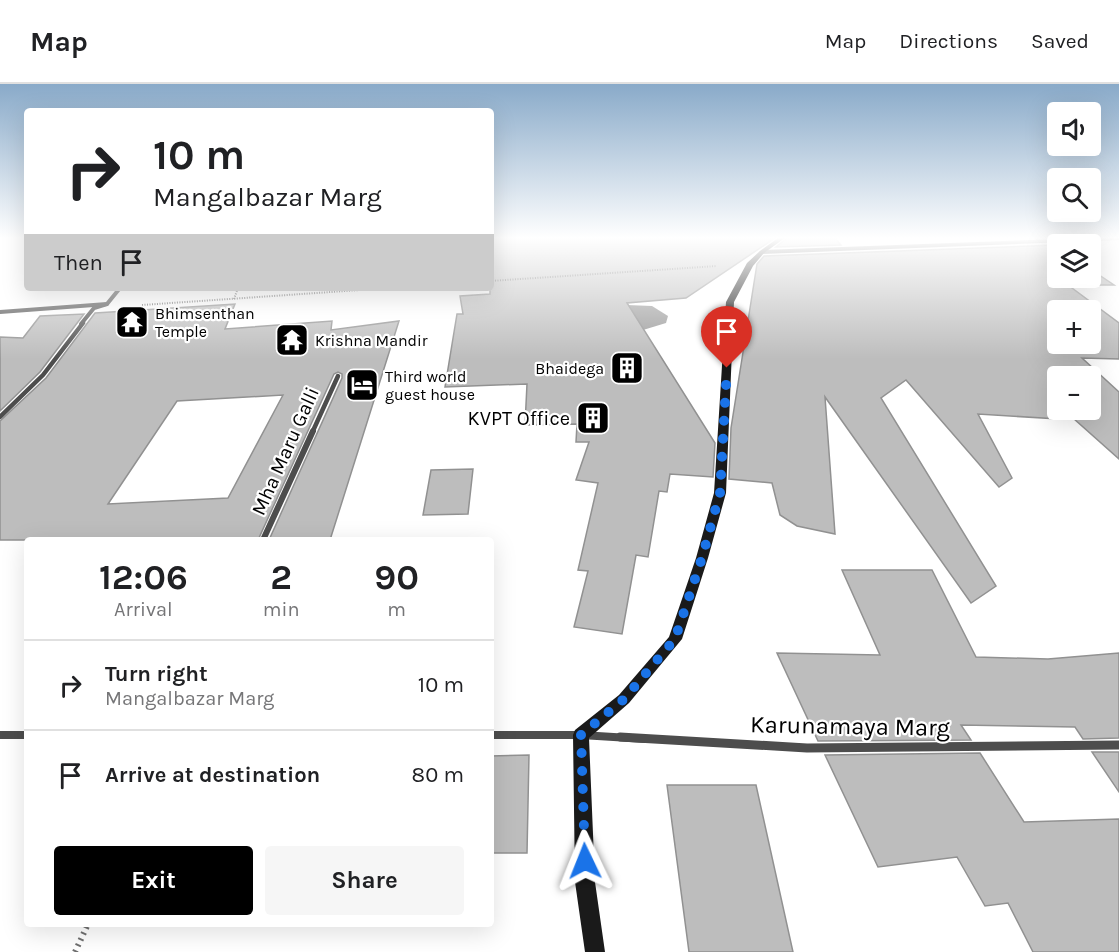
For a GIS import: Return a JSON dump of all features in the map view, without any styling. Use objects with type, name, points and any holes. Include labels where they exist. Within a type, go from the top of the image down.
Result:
[{"type":"main road","points":[[595,952],[585,882],[581,735],[624,699],[675,639],[702,558],[720,493],[730,302],[743,279]]},
{"type":"street","points":[[0,417],[43,375],[94,308],[107,304],[118,291]]},
{"type":"street","points":[[0,312],[107,304]]},
{"type":"street","name":"Mha Maru Galli","points":[[264,537],[338,376]]},
{"type":"street","points":[[0,735],[24,735]]},
{"type":"street","name":"Karunamaya Marg","points":[[494,735],[581,735],[807,748],[1119,745]]},
{"type":"path","points":[[494,281],[531,279]]},
{"type":"path","points":[[234,299],[237,291]]},
{"type":"path","points":[[94,308],[347,291]]},
{"type":"path","points":[[75,952],[87,927]]},
{"type":"shaded area","points":[[627,305],[652,306],[668,316],[666,323],[643,330]]},
{"type":"building","points":[[494,279],[715,279],[686,298],[627,303],[715,443],[713,477],[670,474],[667,492],[659,491],[648,557],[636,555],[622,634],[574,627],[588,571],[578,570],[598,483],[576,480],[589,442],[576,442],[577,424],[525,425],[527,384],[445,387],[457,314],[463,314],[460,296],[490,294],[490,291],[494,291]]},
{"type":"building","points":[[755,279],[1047,279],[1047,288],[1072,288],[1088,300],[1047,300],[1047,354],[1101,354],[1101,310],[1119,323],[1119,359],[1082,358],[1091,366],[1047,366],[1047,418],[978,414],[1012,478],[999,487],[906,380],[881,398],[996,586],[971,603],[825,397],[835,534],[797,526],[780,515],[772,483],[729,479],[731,428]]},
{"type":"building","points":[[1101,279],[1104,279],[1114,285],[1101,285]]},
{"type":"building","points":[[235,304],[225,329],[332,321],[331,330],[399,321],[331,537],[270,537],[342,378],[342,374],[338,372],[334,374],[259,537],[24,537],[24,540],[0,540],[0,421],[46,378],[95,313]],"holes":[[[283,395],[228,498],[108,504],[177,401]]]},
{"type":"building","points":[[84,314],[40,372],[0,411],[0,337],[23,338],[40,316]]},
{"type":"building","points":[[1101,375],[1119,392],[1119,459],[1075,420],[1101,420]]},
{"type":"building","points":[[473,469],[468,514],[423,515],[431,470]]},
{"type":"building","points":[[842,570],[932,570],[976,657],[1048,659],[1119,653],[1119,738],[1083,739],[1075,727],[961,725],[971,740],[818,741],[777,653],[880,655]]},
{"type":"building","points":[[1092,752],[1119,752],[1119,792]]},
{"type":"building","points":[[980,753],[1024,822],[1119,819],[1119,952],[1033,952],[1008,903],[985,906],[957,857],[878,867],[825,755]]},
{"type":"building","points":[[529,755],[527,853],[494,853],[494,756]]},
{"type":"building","points":[[667,785],[756,785],[793,952],[689,952]]},
{"type":"place","name":"Bhimsenthan Temple","points":[[132,322]]},
{"type":"place","name":"Krishna Mandir","points":[[292,340]]},
{"type":"place","name":"Bhaidega","points":[[627,368]]},
{"type":"place","name":"Third world guest house","points":[[362,385]]},
{"type":"place","name":"KVPT Office","points":[[593,418]]},
{"type":"route","points":[[585,861],[581,735],[624,699],[675,639],[702,558],[720,493],[727,368]]}]
